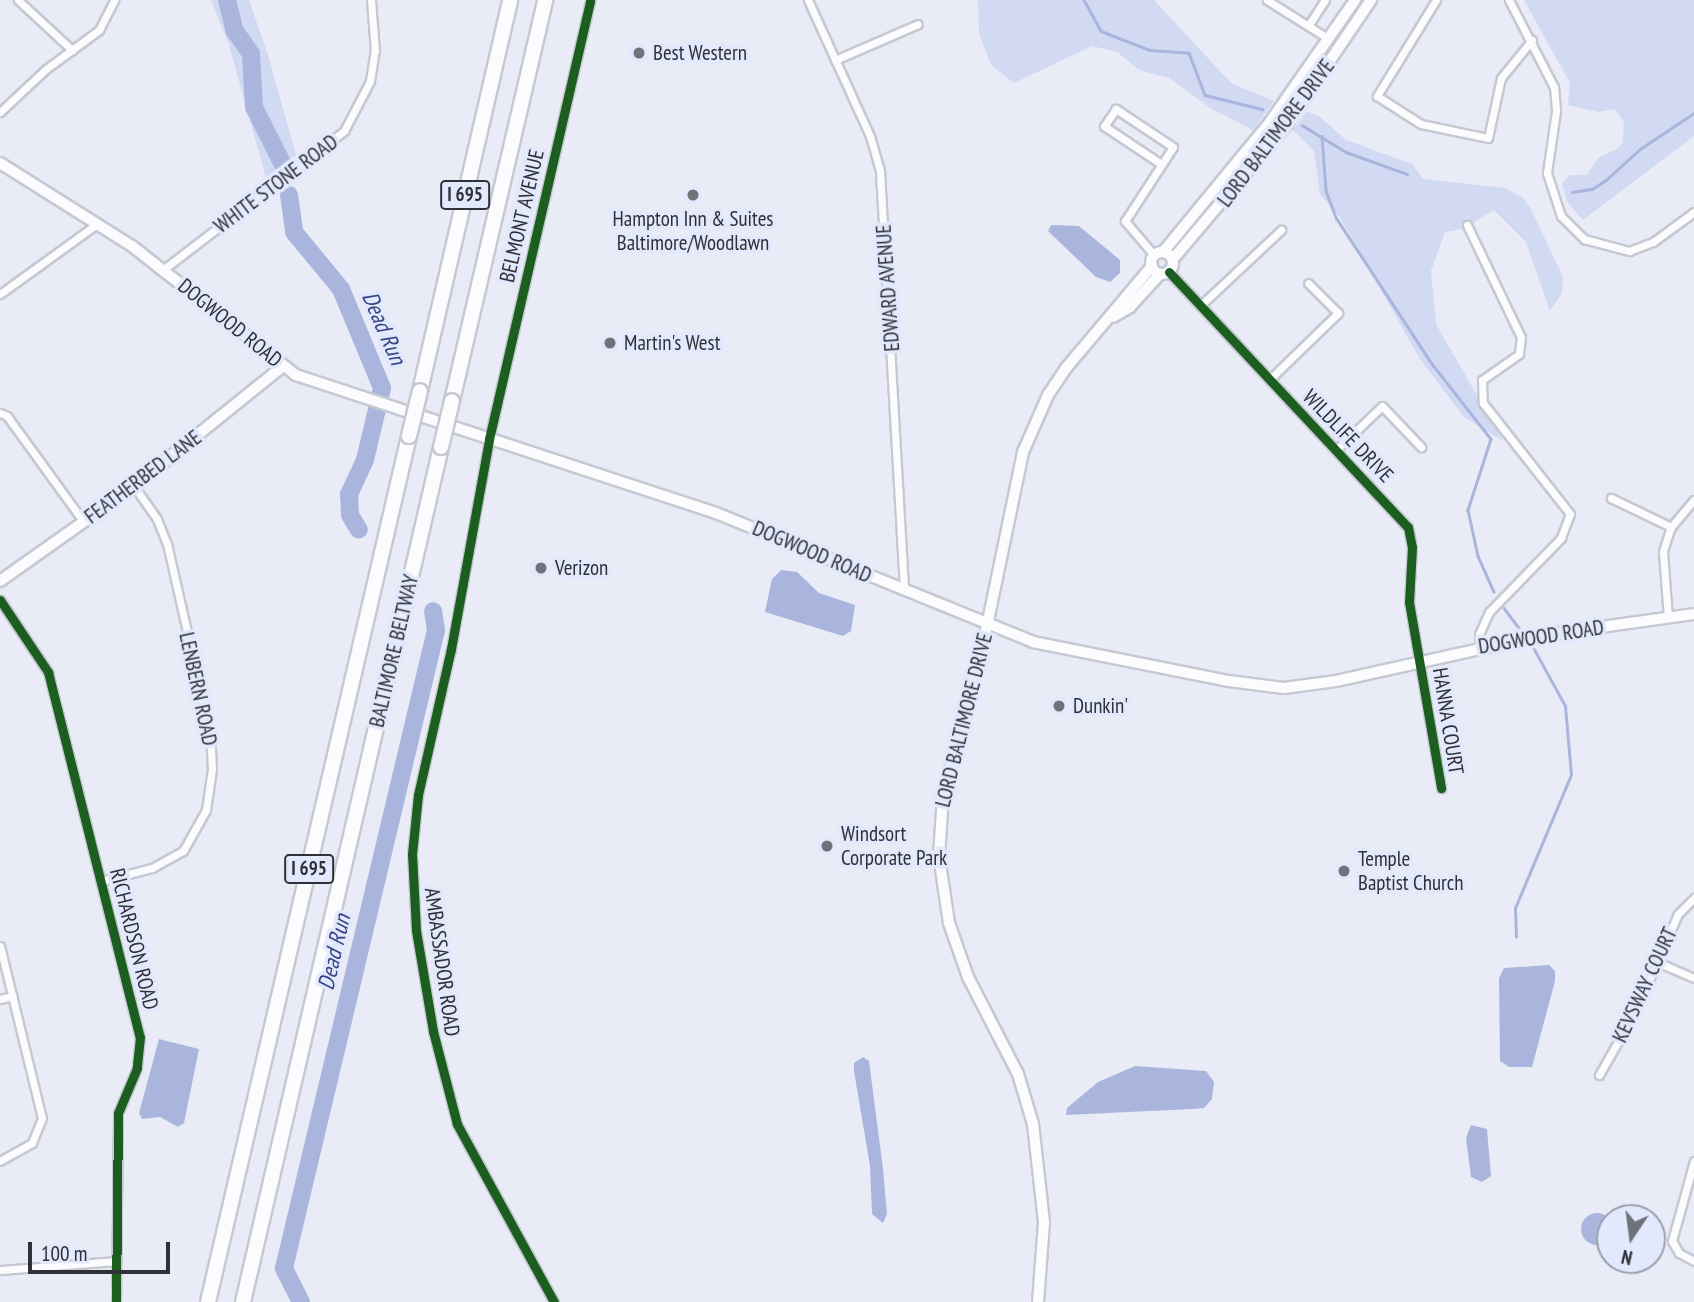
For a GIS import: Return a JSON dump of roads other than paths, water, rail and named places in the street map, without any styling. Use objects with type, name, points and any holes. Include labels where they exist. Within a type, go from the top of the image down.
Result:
[{"type":"highway","name":"BALTIMORE BELTWAY","points":[[208,1302],[510,0]]},
{"type":"highway","name":"BALTIMORE BELTWAY","points":[[243,1302],[545,0]]},
{"type":"main road","name":"LORD BALTIMORE DRIVE","points":[[1038,1302],[1044,1222],[1033,1124],[1018,1074],[958,953],[944,900],[939,856],[947,772],[987,626],[1027,442],[1048,395],[1111,318],[1130,307],[1250,149],[1355,0]]},
{"type":"main road","name":"LORD BALTIMORE DRIVE","points":[[1162,263],[1280,133],[1371,0]]},
{"type":"main road","name":"DOGWOOD ROAD","points":[[0,163],[99,223],[163,269],[282,368],[380,403],[716,513],[987,626],[1066,650],[1260,686],[1307,686],[1479,647],[1694,614]]},
{"type":"street","points":[[18,0],[72,50]]},
{"type":"street","points":[[0,112],[99,30],[114,0]]},
{"type":"street","name":"WHITE STONE ROAD","points":[[163,269],[344,131],[365,96],[372,73],[371,0]]},
{"type":"street","name":"BELMONT AVENUE","points":[[489,439],[590,0]]},
{"type":"street","name":"EDWARD AVENUE","points":[[808,0],[870,136],[880,172],[904,590]]},
{"type":"street","points":[[1267,0],[1329,39]]},
{"type":"street","points":[[1308,26],[1325,0]]},
{"type":"street","points":[[1436,0],[1377,96],[1421,124],[1488,138],[1500,78],[1532,40]]},
{"type":"street","points":[[1509,0],[1532,40],[1557,99],[1548,158],[1549,188],[1560,216],[1598,246],[1629,251],[1653,242],[1694,212]]},
{"type":"street","points":[[835,60],[918,24]]},
{"type":"street","points":[[1116,109],[1173,147],[1161,164],[1104,126],[1116,109]]},
{"type":"street","name":"WILDLIFE DRIVE","points":[[1161,164],[1125,221],[1408,527],[1412,547],[1408,589],[1420,660]]},
{"type":"street","points":[[0,294],[99,223]]},
{"type":"street","points":[[1467,225],[1521,337],[1519,354],[1482,380],[1483,403],[1570,514],[1561,538],[1489,612],[1479,634],[1479,647]]},
{"type":"street","points":[[1200,304],[1281,230]]},
{"type":"street","points":[[1270,379],[1338,313],[1308,283]]},
{"type":"street","name":"FEATHERBED LANE","points":[[0,581],[134,485],[282,368]]},
{"type":"street","points":[[1337,449],[1382,406],[1421,447]]},
{"type":"street","points":[[0,413],[7,416],[83,522]]},
{"type":"street","name":"AMBASSADOR ROAD","points":[[489,439],[415,814],[412,891],[433,1031],[457,1124],[554,1302]]},
{"type":"street","name":"LENBERN ROAD","points":[[101,881],[152,868],[183,851],[200,829],[212,769],[210,733],[167,544],[157,519],[134,485]]},
{"type":"street","points":[[1611,498],[1671,527]]},
{"type":"street","points":[[1668,618],[1661,562],[1671,527],[1694,500]]},
{"type":"street","name":"RICHARDSON ROAD","points":[[0,600],[48,672],[141,1048],[118,1113],[117,1302]]},
{"type":"street","name":"HANNA COURT","points":[[1420,660],[1441,788]]},
{"type":"street","name":"KEVSWAY COURT","points":[[1599,1075],[1633,1017],[1678,914],[1694,898]]},
{"type":"street","points":[[0,946],[42,1118],[32,1143],[22,1152],[0,1161]]},
{"type":"street","points":[[1657,962],[1694,978]]},
{"type":"street","points":[[0,999],[13,996]]},
{"type":"street","points":[[1694,1161],[1672,1241],[1679,1253],[1694,1261]]},
{"type":"street","points":[[0,1270],[117,1261]]},
{"type":"waterway","name":"Dead Run","points":[[227,0],[235,31],[251,54],[254,107],[282,163]]},
{"type":"waterway","points":[[1084,0],[1101,31],[1150,50],[1189,53],[1205,95],[1262,109]]},
{"type":"waterway","points":[[1572,192],[1592,189],[1606,180],[1640,149],[1694,113]]},
{"type":"waterway","points":[[1302,125],[1346,152],[1407,174]]},
{"type":"waterway","points":[[1322,136],[1326,191],[1337,219],[1433,365],[1491,439],[1468,510],[1478,556],[1494,592]]},
{"type":"waterway","name":"Dead Run","points":[[289,195],[294,232],[341,289],[382,388],[365,460],[349,494],[350,515],[359,530]]},
{"type":"waterway","points":[[1504,608],[1519,628]]},
{"type":"waterway","name":"Dead Run","points":[[301,1302],[284,1268],[436,630],[433,611]]},
{"type":"waterway","points":[[1516,937],[1515,908],[1571,775],[1565,706],[1532,646]]},
{"type":"place","name":"Best Western","points":[[639,53]]},
{"type":"place","name":"Hampton Inn & Suites Baltimore/Woodlawn","points":[[693,195]]},
{"type":"place","name":"Martin's West","points":[[610,343]]},
{"type":"place","name":"Verizon","points":[[541,568]]},
{"type":"place","name":"Dunkin'","points":[[1059,706]]},
{"type":"place","name":"Windsort Corporate Park","points":[[827,846]]},
{"type":"place","name":"Temple Baptist Church","points":[[1344,871]]}]
